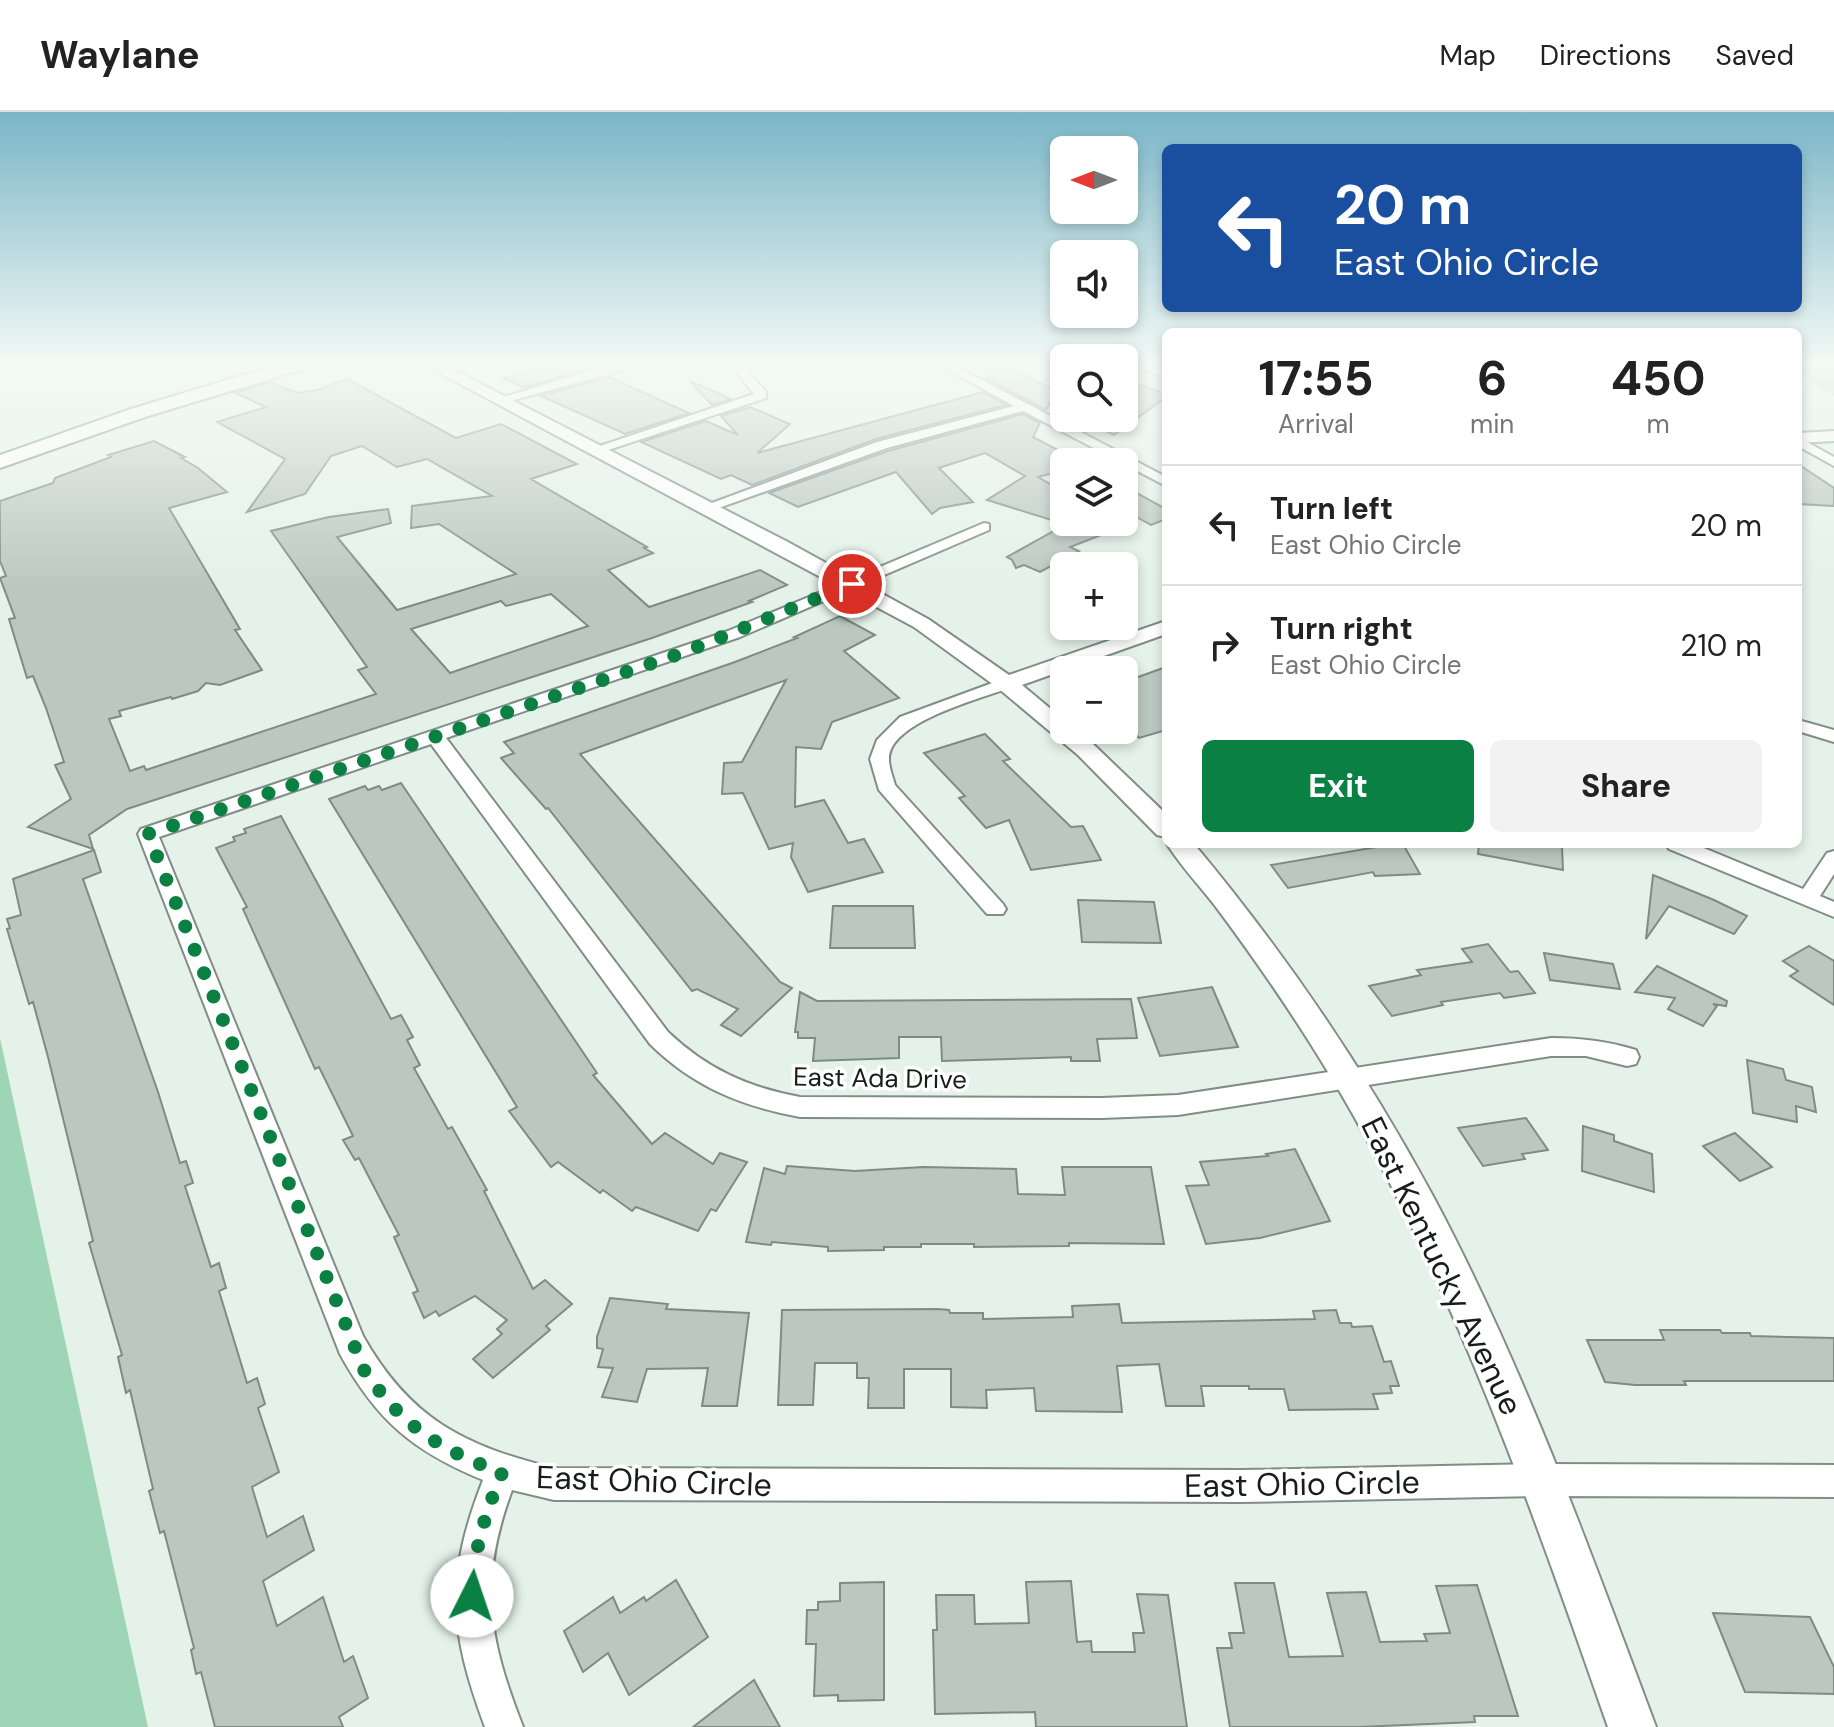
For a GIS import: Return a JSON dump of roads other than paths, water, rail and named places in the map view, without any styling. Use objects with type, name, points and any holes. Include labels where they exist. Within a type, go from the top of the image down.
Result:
[{"type":"main road","points":[[0,462],[69,437]]},
{"type":"street","points":[[570,437],[708,507],[921,623],[1006,683],[1086,750],[1162,825]]},
{"type":"street","points":[[594,450],[633,437]]},
{"type":"street","points":[[708,507],[911,437]]},
{"type":"street","points":[[1082,437],[1162,480]]},
{"type":"street","points":[[1802,442],[1834,462]]},
{"type":"street","name":"East Ohio Circle","points":[[984,527],[734,634],[148,834],[364,1370],[381,1395],[412,1427],[453,1454],[502,1473],[554,1484],[1241,1486],[1541,1480],[1834,1481]]},
{"type":"street","points":[[995,909],[886,786],[879,759],[884,744],[906,721],[1162,628]]},
{"type":"street","points":[[1802,726],[1834,736]]},
{"type":"street","name":"East Ada Drive","points":[[435,736],[659,1038],[683,1064],[729,1090],[756,1099],[800,1107],[1102,1108],[1178,1105],[1551,1047],[1586,1047],[1627,1057]]},
{"type":"street","name":"East Kentucky Avenue","points":[[1185,848],[1250,929],[1349,1079],[1429,1224],[1484,1342],[1541,1480],[1632,1727]]},
{"type":"street","points":[[1686,848],[1834,910]]},
{"type":"street","points":[[1808,898],[1834,858]]},
{"type":"street","points":[[502,1473],[482,1520],[472,1571],[472,1622],[487,1684],[504,1727]]}]
